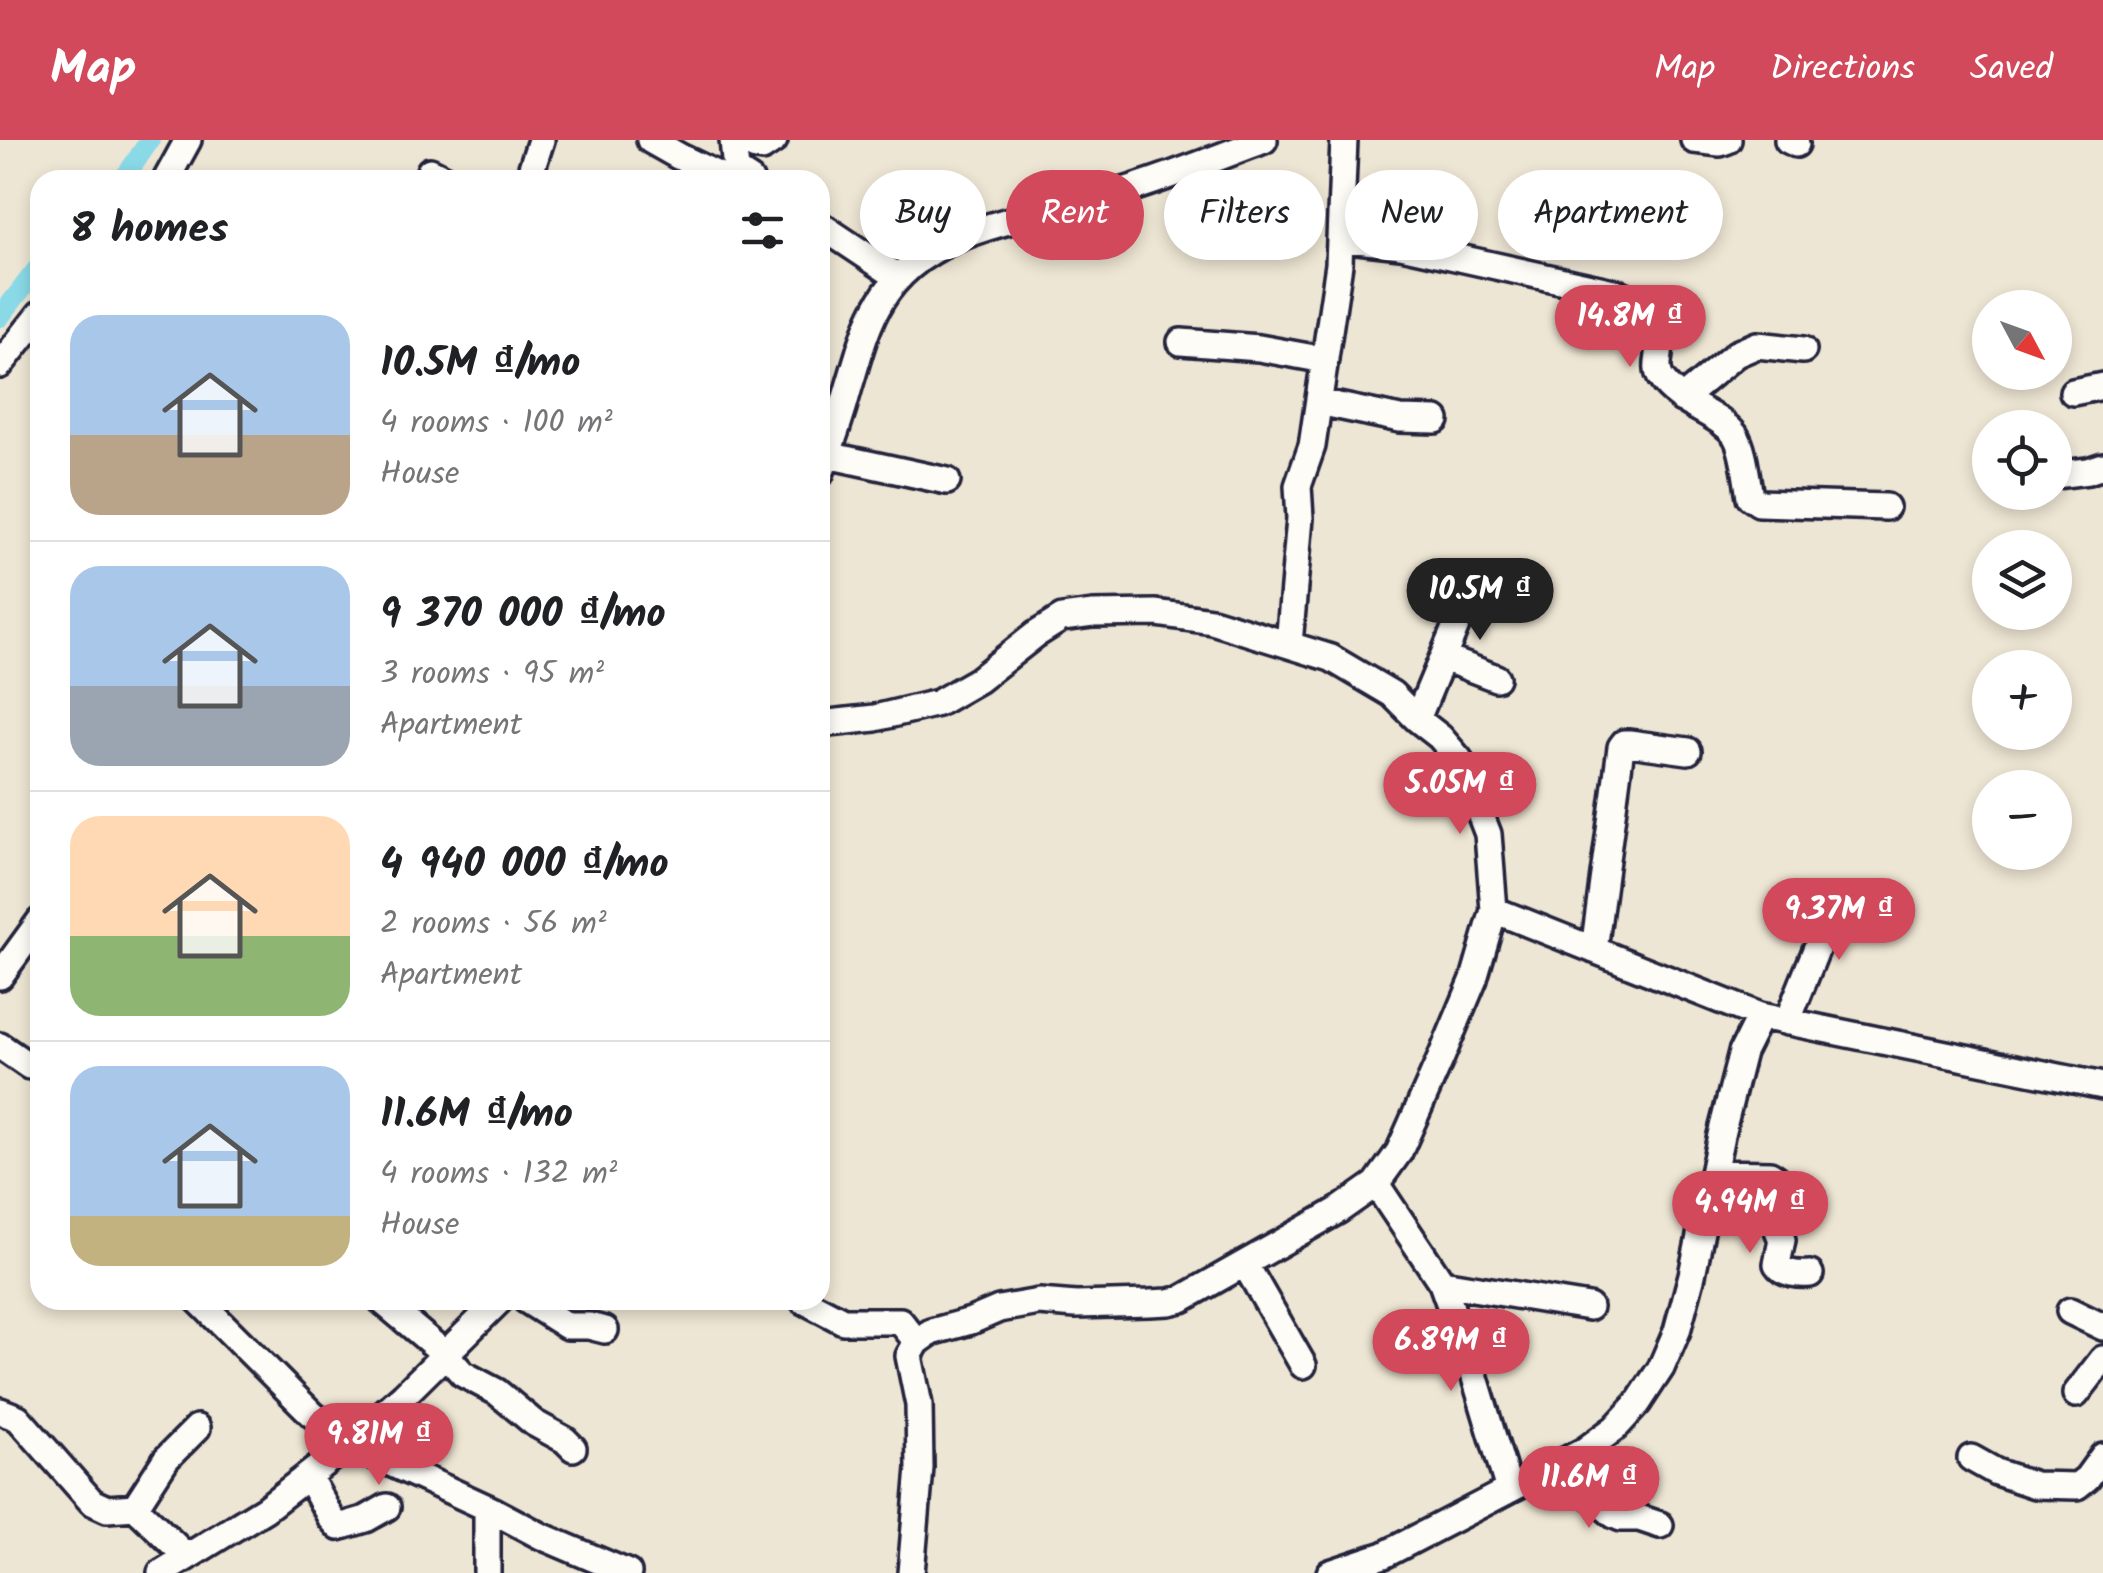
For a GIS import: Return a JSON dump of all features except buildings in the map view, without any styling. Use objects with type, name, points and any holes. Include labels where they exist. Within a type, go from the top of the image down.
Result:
[{"type":"street","points":[[172,170],[188,140]]},
{"type":"street","points":[[532,170],[542,140]]},
{"type":"street","points":[[650,140],[680,158],[714,170]]},
{"type":"street","points":[[733,140],[735,170]]},
{"type":"street","points":[[748,140],[762,148],[774,140]]},
{"type":"street","points":[[830,446],[864,338],[880,302],[898,277],[920,258],[968,233],[1100,198],[1264,140]]},
{"type":"street","points":[[1290,644],[1300,518],[1298,486],[1312,446],[1338,264],[1344,140]]},
{"type":"street","points":[[1694,140],[1728,140]]},
{"type":"street","points":[[830,232],[898,277]]},
{"type":"street","points":[[1340,238],[1400,245],[1618,293],[1648,305],[1662,324],[1657,370],[1682,399],[1734,433],[1754,501],[1886,507]]},
{"type":"street","points":[[0,365],[30,327]]},
{"type":"street","points":[[1181,342],[1258,348],[1325,360]]},
{"type":"street","points":[[1682,399],[1736,354],[1757,346],[1803,350]]},
{"type":"street","points":[[2073,392],[2103,386]]},
{"type":"street","points":[[1319,402],[1400,419],[1436,420]]},
{"type":"street","points":[[830,466],[947,481]]},
{"type":"street","points":[[2072,472],[2103,466]]},
{"type":"street","points":[[830,723],[875,718],[938,703],[978,680],[1062,618],[1156,613],[1212,621],[1331,658],[1392,694],[1459,759],[1488,834],[1494,910],[1474,979],[1399,1152],[1376,1184],[1340,1210],[1182,1299],[1076,1305],[1039,1302],[999,1309],[931,1332],[917,1342],[909,1356],[918,1404],[920,1468],[911,1573]]},
{"type":"street","points":[[1417,719],[1458,621]]},
{"type":"street","points":[[1444,658],[1496,678]]},
{"type":"street","points":[[1594,950],[1621,747],[1629,743],[1688,751]]},
{"type":"street","points":[[1787,1022],[1824,930],[1858,908],[1892,902]]},
{"type":"street","points":[[1494,910],[1760,1016],[2103,1086]]},
{"type":"street","points":[[0,976],[30,936]]},
{"type":"street","points":[[1330,1573],[1378,1566],[1584,1451],[1616,1428],[1638,1403],[1662,1368],[1677,1331],[1742,1052],[1760,1016]]},
{"type":"street","points":[[0,1046],[29,1066]]},
{"type":"street","points":[[1713,1173],[1770,1174],[1776,1178],[1774,1220],[1782,1240],[1776,1264],[1782,1270],[1810,1274]]},
{"type":"street","points":[[1376,1184],[1442,1284],[1509,1490]]},
{"type":"street","points":[[1245,1264],[1303,1365]]},
{"type":"street","points":[[1442,1284],[1589,1307]]},
{"type":"street","points":[[208,1310],[312,1415],[350,1444],[541,1536],[628,1573]]},
{"type":"street","points":[[393,1310],[463,1374],[497,1392],[534,1423],[573,1448]]},
{"type":"street","points":[[160,1573],[266,1509],[350,1444],[489,1310]]},
{"type":"street","points":[[541,1310],[566,1326],[605,1330]]},
{"type":"street","points":[[822,1310],[843,1321],[900,1320],[917,1342]]},
{"type":"street","points":[[2070,1311],[2103,1327]]},
{"type":"street","points":[[2076,1394],[2103,1359]]},
{"type":"street","points":[[0,1411],[18,1418],[92,1502],[107,1509],[135,1507],[187,1557]]},
{"type":"street","points":[[135,1507],[166,1460],[197,1428]]},
{"type":"street","points":[[1970,1458],[1996,1472],[2036,1485],[2077,1486],[2103,1456]]},
{"type":"street","points":[[1556,1466],[1614,1515],[1660,1525]]},
{"type":"street","points":[[308,1476],[339,1527],[387,1507]]},
{"type":"street","points":[[486,1508],[487,1573]]},
{"type":"waterway","points":[[130,170],[150,140]]},
{"type":"waterway","points":[[0,317],[30,278]]}]
